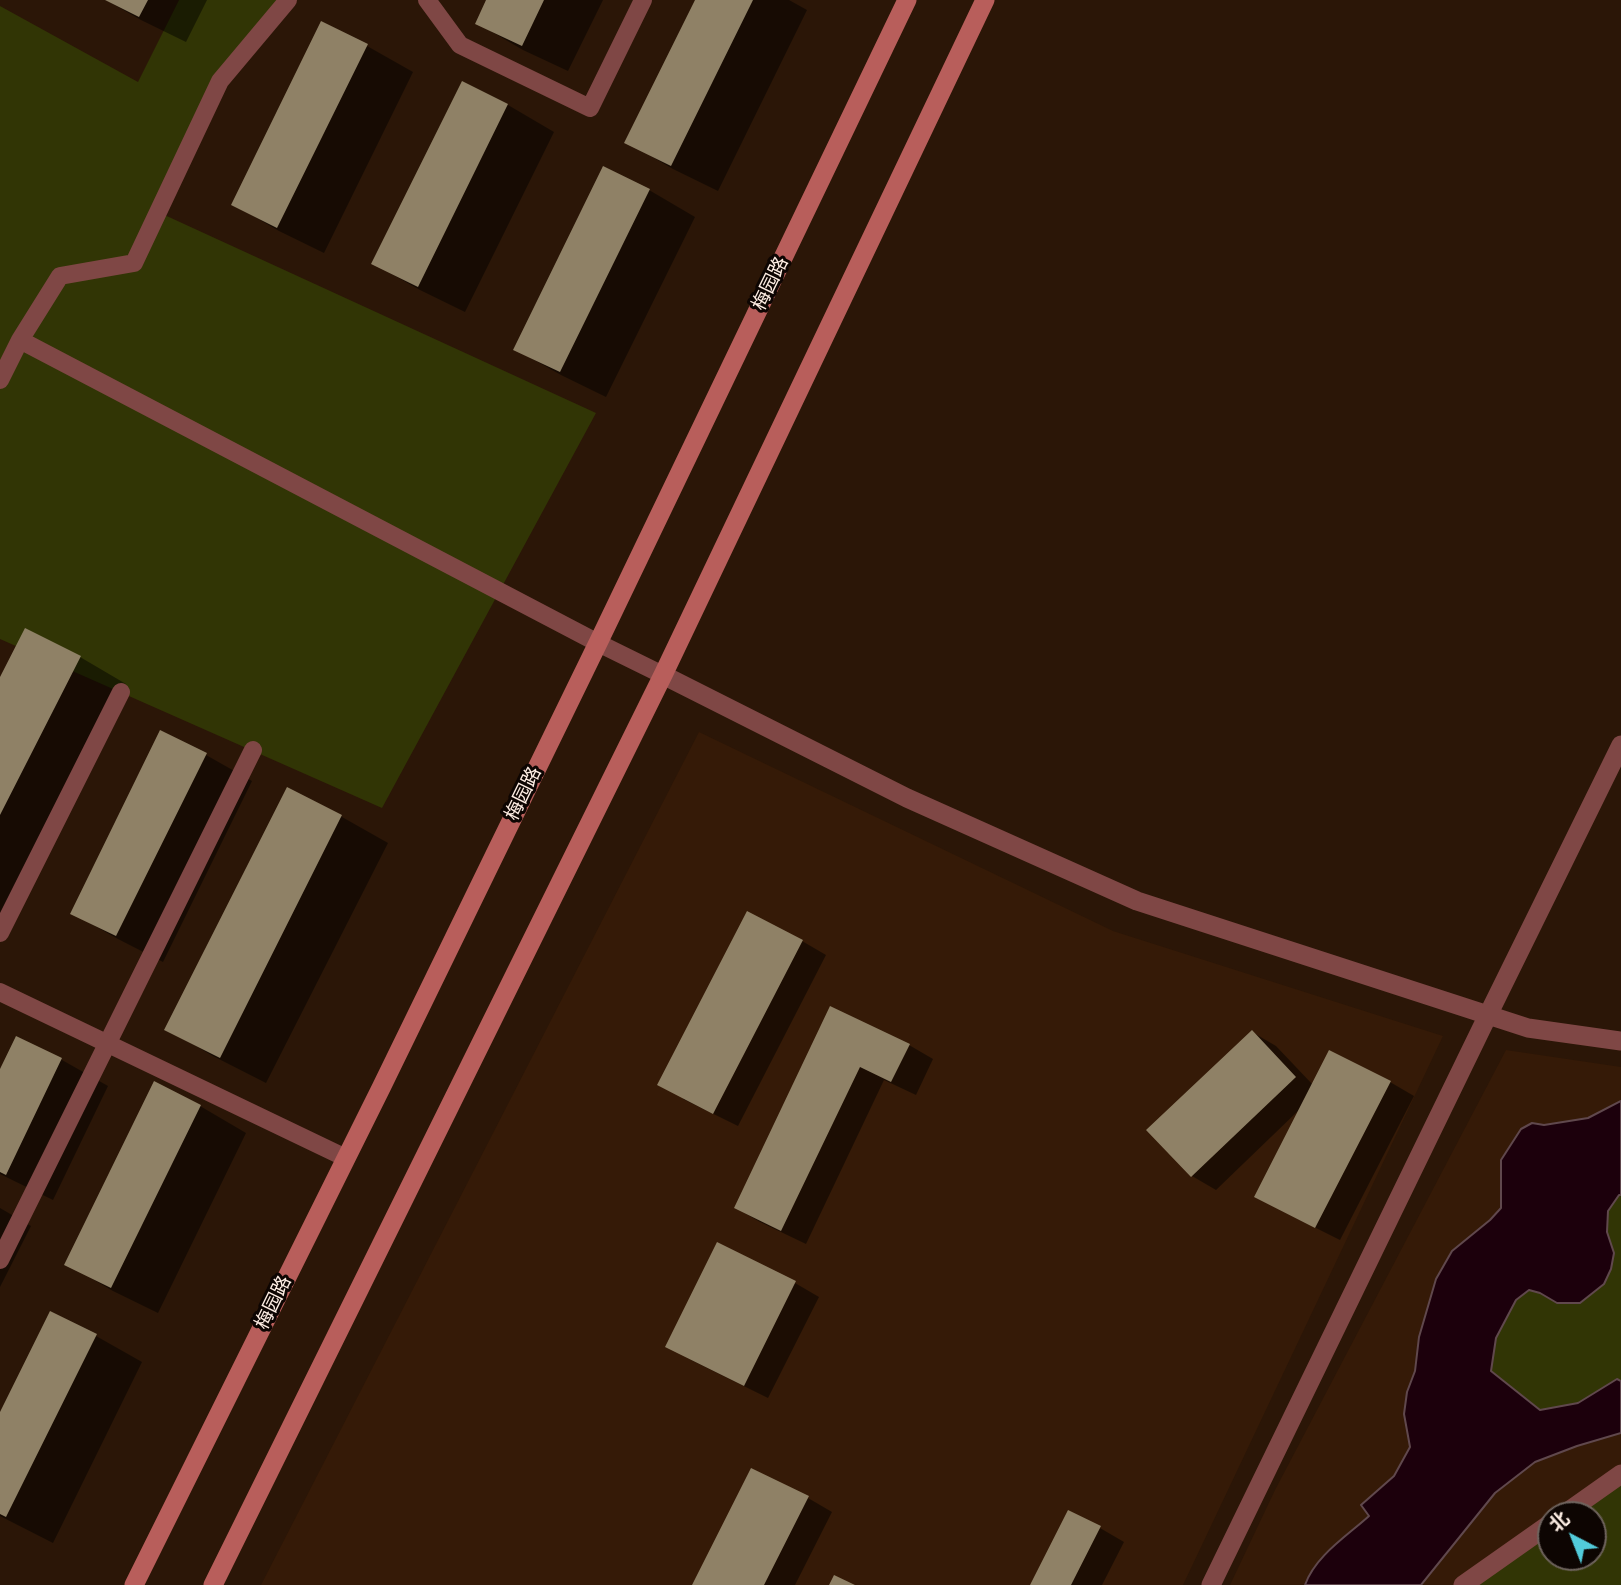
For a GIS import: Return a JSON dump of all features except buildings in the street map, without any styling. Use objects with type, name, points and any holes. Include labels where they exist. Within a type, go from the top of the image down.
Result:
[{"type":"main road","name":"梅园路","points":[[134,1585],[598,643],[908,0]]},
{"type":"main road","points":[[213,1585],[663,675],[985,0]]},
{"type":"street","points":[[663,675],[906,798],[1137,901],[1528,1028],[1621,1041]]},
{"type":"street","points":[[1211,1585],[1621,746]]},
{"type":"street","points":[[1583,1501],[1621,1474]]},
{"type":"street","points":[[1462,1585],[1537,1533]]},
{"type":"lane","points":[[0,380],[20,340],[60,276],[134,263],[220,81],[288,0]]},
{"type":"lane","points":[[427,0],[460,45],[590,108],[643,0]]},
{"type":"lane","points":[[20,340],[663,675]]},
{"type":"lane","points":[[0,933],[121,692]]},
{"type":"lane","points":[[0,1260],[253,750]]},
{"type":"lane","points":[[0,992],[346,1158]]},
{"type":"shaded area","points":[[699,732],[1113,931],[1443,1036],[1183,1585],[261,1585]]},
{"type":"shaded area","points":[[1506,1050],[1621,1067],[1621,1585],[1230,1585],[1275,1490]]},
{"type":"shaded area","points":[[1621,1101],[1621,1195],[1608,1211],[1607,1232],[1614,1253],[1604,1284],[1580,1303],[1557,1303],[1529,1290],[1516,1300],[1496,1338],[1491,1371],[1540,1410],[1578,1403],[1617,1379],[1621,1381],[1621,1433],[1535,1462],[1495,1493],[1421,1585],[1305,1585],[1324,1556],[1369,1516],[1361,1505],[1394,1476],[1410,1447],[1404,1414],[1407,1392],[1415,1371],[1419,1337],[1436,1279],[1452,1251],[1501,1208],[1501,1160],[1521,1129],[1532,1123],[1544,1125],[1588,1118]]},
{"type":"green space","points":[[179,0],[288,0],[220,81],[158,212],[596,413],[382,808],[0,639],[0,6],[138,82]]},
{"type":"green space","points":[[1619,1195],[1621,1381],[1617,1380],[1578,1403],[1539,1410],[1491,1371],[1496,1338],[1516,1300],[1529,1290],[1557,1303],[1580,1303],[1604,1284],[1614,1253],[1607,1232],[1608,1211]]},
{"type":"green space","points":[[1621,1474],[1621,1585],[1463,1585],[1537,1533],[1537,1571],[1607,1571],[1607,1501],[1583,1501]]}]
